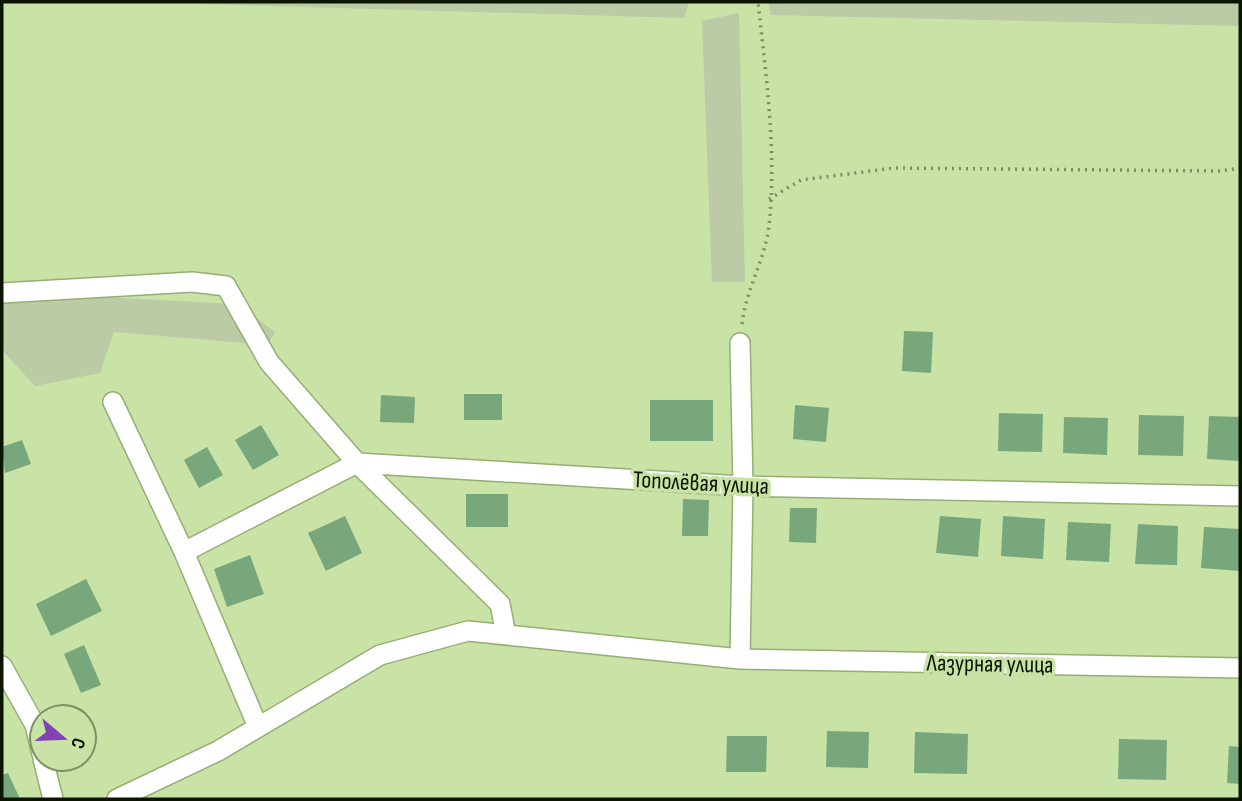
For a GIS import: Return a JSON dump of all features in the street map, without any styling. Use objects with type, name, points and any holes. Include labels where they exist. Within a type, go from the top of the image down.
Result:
[{"type":"street","points":[[2,293],[192,282],[226,286],[270,362],[357,463],[500,604],[506,635]]},
{"type":"street","points":[[740,344],[743,486],[740,659]]},
{"type":"street","points":[[113,402],[184,552],[258,727]]},
{"type":"street","points":[[184,552],[357,463]]},
{"type":"street","name":"Тополёвая улица","points":[[357,463],[743,486],[1240,496]]},
{"type":"street","name":"Лазурная улица","points":[[117,799],[218,751],[380,655],[468,631],[740,659],[1240,668]]},
{"type":"street","points":[[2,666],[28,713]]},
{"type":"street","points":[[47,773],[53,799]]},
{"type":"path","points":[[740,344],[744,305],[769,228],[771,124],[758,2]]},
{"type":"path","points":[[769,199],[801,180],[894,168],[1220,171],[1240,168]]},
{"type":"green space","points":[[137,2],[689,2],[684,18]]},
{"type":"green space","points":[[768,2],[1240,2],[1240,26],[771,15]]},
{"type":"green space","points":[[739,13],[745,282],[712,282],[702,21]]},
{"type":"green space","points":[[2,292],[237,304],[275,332],[267,345],[114,332],[100,373],[35,386],[2,350]]},
{"type":"building","points":[[904,331],[933,332],[931,373],[902,371]]},
{"type":"building","points":[[464,394],[502,394],[502,420],[464,420]]},
{"type":"building","points":[[381,395],[415,397],[414,423],[380,422]]},
{"type":"building","points":[[650,400],[713,400],[713,441],[650,441]]},
{"type":"building","points":[[795,405],[829,408],[826,442],[793,439]]},
{"type":"building","points":[[999,413],[1043,414],[1042,452],[998,451]]},
{"type":"building","points":[[1139,415],[1184,416],[1183,456],[1138,455]]},
{"type":"building","points":[[1209,416],[1240,417],[1240,461],[1207,459]]},
{"type":"building","points":[[1064,417],[1108,418],[1107,455],[1063,453]]},
{"type":"building","points":[[261,425],[279,455],[253,470],[235,440]]},
{"type":"building","points":[[22,440],[31,464],[5,473],[2,447]]},
{"type":"building","points":[[207,447],[223,475],[199,488],[184,460]]},
{"type":"building","points":[[466,494],[508,494],[508,527],[466,527]]},
{"type":"building","points":[[683,499],[709,500],[708,536],[682,536]]},
{"type":"building","points":[[790,508],[817,508],[816,543],[789,542]]},
{"type":"building","points":[[345,516],[362,553],[326,571],[308,533]]},
{"type":"building","points":[[940,516],[981,519],[978,557],[936,553]]},
{"type":"building","points":[[1003,516],[1045,519],[1043,559],[1001,556]]},
{"type":"building","points":[[1068,522],[1111,524],[1109,562],[1066,560]]},
{"type":"building","points":[[1138,524],[1178,526],[1177,565],[1135,564]]},
{"type":"building","points":[[1204,527],[1240,529],[1240,571],[1201,568]]},
{"type":"building","points":[[250,555],[264,594],[227,607],[214,569]]},
{"type":"building","points":[[86,579],[102,611],[51,636],[36,604]]},
{"type":"building","points":[[84,645],[101,685],[81,693],[64,654]]},
{"type":"building","points":[[827,731],[869,732],[868,768],[826,767]]},
{"type":"building","points":[[915,732],[968,734],[967,774],[914,773]]},
{"type":"building","points":[[727,736],[767,736],[766,772],[726,772]]},
{"type":"building","points":[[1119,739],[1167,740],[1166,780],[1118,779]]},
{"type":"building","points":[[1229,746],[1240,747],[1240,784],[1227,783]]},
{"type":"building","points":[[8,773],[20,799],[2,799],[2,775]]}]
